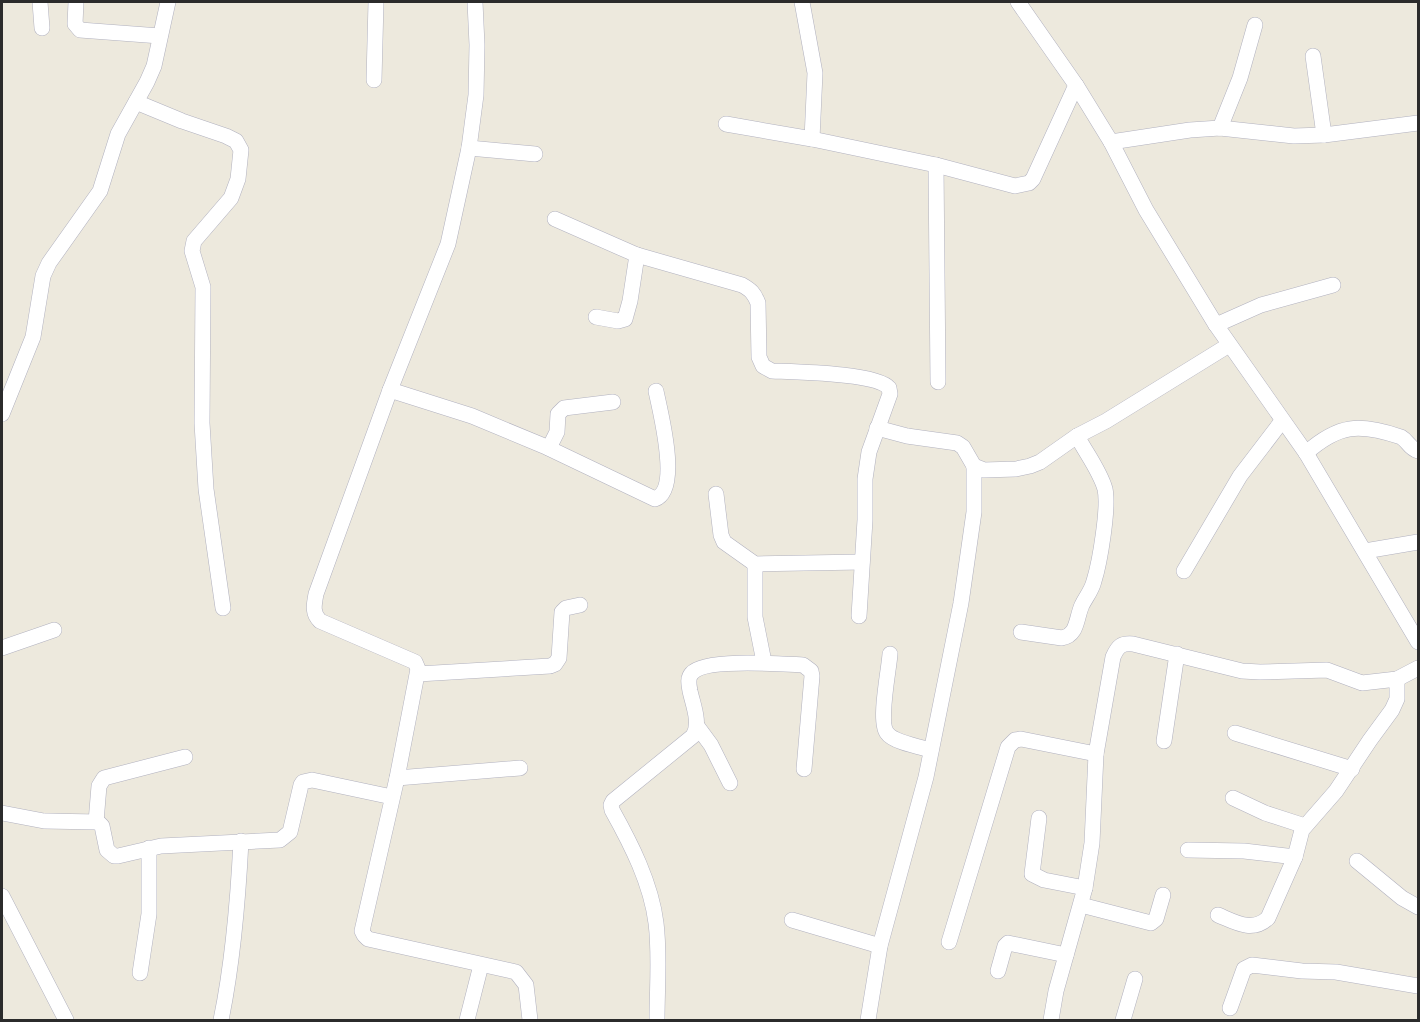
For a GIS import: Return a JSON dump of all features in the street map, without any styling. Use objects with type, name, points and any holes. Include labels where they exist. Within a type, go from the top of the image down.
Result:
[{"type":"street","points":[[40,2],[42,28]]},
{"type":"street","points":[[76,2],[75,24],[80,30],[160,36]]},
{"type":"street","points":[[2,414],[33,337],[43,276],[49,263],[100,191],[118,134],[154,66],[168,2]]},
{"type":"street","points":[[374,80],[376,2]]},
{"type":"street","points":[[475,2],[476,95],[469,148],[448,244],[390,390],[316,594],[314,613],[320,621],[415,662],[418,675],[363,924],[364,935],[368,939],[510,970],[524,980],[530,1020]]},
{"type":"street","points":[[802,2],[815,74],[812,139]]},
{"type":"street","points":[[1018,2],[1076,85],[1111,142],[1146,210],[1216,325],[1306,453],[1419,642]]},
{"type":"street","points":[[1220,128],[1240,78],[1255,25]]},
{"type":"street","points":[[1313,56],[1324,135]]},
{"type":"street","points":[[726,124],[936,165],[1015,186],[1029,183],[1076,85]]},
{"type":"street","points":[[136,102],[226,136],[236,141],[241,150],[238,179],[231,198],[194,241],[192,251],[203,287],[202,423],[206,489],[223,608]]},
{"type":"street","points":[[1111,142],[1190,130],[1220,128],[1294,136],[1324,135],[1419,123]]},
{"type":"street","points":[[469,148],[535,154]]},
{"type":"street","points":[[936,165],[938,382]]},
{"type":"street","points":[[555,219],[637,255],[749,289],[755,294],[758,303],[759,357],[766,369],[825,373],[881,381],[886,385],[890,394],[869,452],[864,479],[865,520],[859,616]]},
{"type":"street","points":[[596,317],[618,321],[625,319],[637,255]]},
{"type":"street","points":[[1216,325],[1261,305],[1333,285]]},
{"type":"street","points":[[974,466],[984,470],[1030,466],[1050,456],[1077,436],[1106,421],[1229,345]]},
{"type":"street","points":[[390,390],[472,416],[549,448],[650,498],[660,498],[666,486],[667,446],[656,391]]},
{"type":"street","points":[[549,448],[557,432],[558,414],[564,408],[613,402]]},
{"type":"street","points":[[1184,571],[1240,476],[1282,421]]},
{"type":"street","points":[[868,1020],[880,946],[926,777],[961,603],[974,512],[974,466],[963,447],[957,443],[907,436],[878,428]]},
{"type":"street","points":[[1306,453],[1319,441],[1346,428],[1362,428],[1394,435],[1406,440],[1409,446],[1419,451]]},
{"type":"street","points":[[1021,633],[1062,638],[1068,636],[1075,630],[1082,606],[1094,583],[1105,495],[1100,478],[1077,436]]},
{"type":"street","points":[[716,494],[721,535],[724,542],[755,564],[862,562]]},
{"type":"street","points":[[1365,551],[1419,542]]},
{"type":"street","points":[[755,564],[755,617],[764,662]]},
{"type":"street","points":[[418,675],[550,666],[559,658],[562,612],[566,608],[580,605]]},
{"type":"street","points":[[2,648],[54,630]]},
{"type":"street","points":[[1051,1020],[1056,991],[1085,888],[1092,843],[1096,754],[1116,650],[1124,643],[1260,672],[1327,670],[1362,683],[1397,679],[1419,668]]},
{"type":"street","points":[[890,654],[884,718],[886,731],[895,739],[931,750]]},
{"type":"street","points":[[1164,741],[1178,654]]},
{"type":"street","points":[[657,1020],[656,924],[652,905],[636,857],[611,805],[619,795],[690,740],[697,730],[689,676],[693,671],[705,666],[764,662],[803,665],[811,671],[804,769]]},
{"type":"street","points":[[1218,915],[1247,926],[1262,924],[1268,918],[1295,857],[1300,835],[1305,826],[1336,791],[1396,704],[1397,679]]},
{"type":"street","points":[[697,726],[711,745],[730,783]]},
{"type":"street","points":[[1234,733],[1352,769]]},
{"type":"street","points":[[949,942],[1008,747],[1015,740],[1021,740],[1096,754]]},
{"type":"street","points":[[96,822],[99,786],[104,778],[185,757]]},
{"type":"street","points":[[397,778],[520,768]]},
{"type":"street","points":[[2,813],[44,821],[96,822],[102,826],[107,850],[110,854],[118,856],[149,848],[241,841],[274,841],[287,836],[294,822],[302,784],[307,780],[392,797]]},
{"type":"street","points":[[1233,798],[1265,813],[1305,826]]},
{"type":"street","points":[[1039,818],[1032,874],[1044,880],[1085,888]]},
{"type":"street","points":[[221,1020],[228,986],[239,889],[241,841]]},
{"type":"street","points":[[140,973],[149,914],[149,848]]},
{"type":"street","points":[[1188,850],[1244,851],[1295,857]]},
{"type":"street","points":[[1357,861],[1402,898],[1419,907]]},
{"type":"street","points":[[1081,905],[1151,923],[1156,919],[1163,895]]},
{"type":"street","points":[[2,896],[66,1020]]},
{"type":"street","points":[[792,920],[880,946]]},
{"type":"street","points":[[998,971],[1005,946],[1008,943],[1066,955]]},
{"type":"street","points":[[467,1020],[481,965]]},
{"type":"street","points":[[1230,1008],[1242,973],[1247,966],[1252,965],[1302,971],[1336,972],[1419,986]]},
{"type":"street","points":[[1124,1020],[1135,979]]}]
